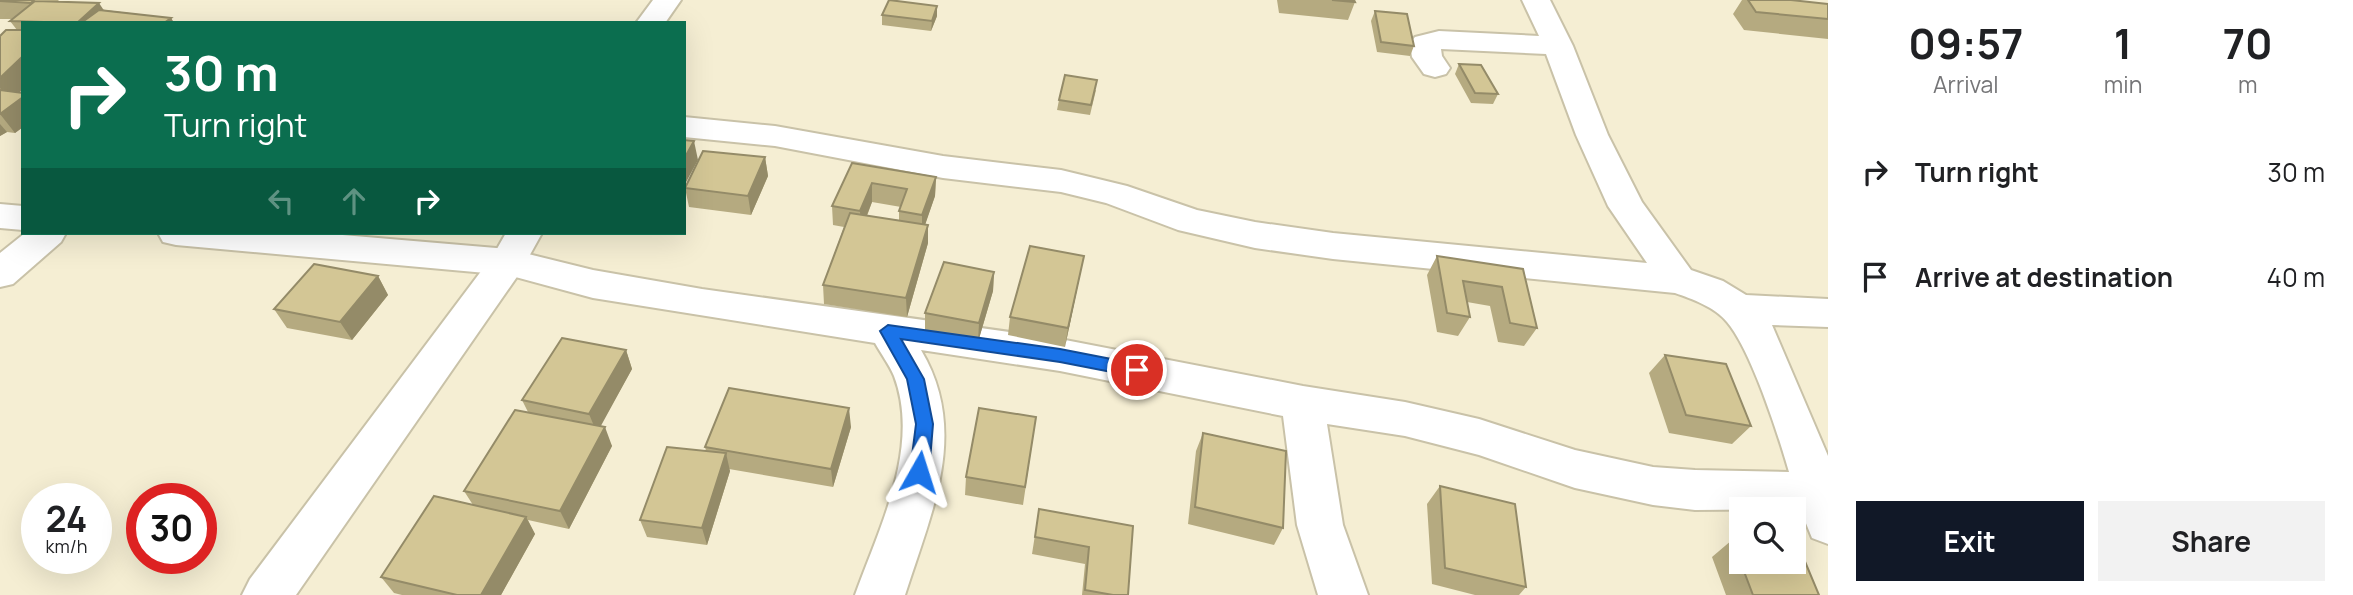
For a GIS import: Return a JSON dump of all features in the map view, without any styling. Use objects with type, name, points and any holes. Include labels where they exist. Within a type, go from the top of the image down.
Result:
[{"type":"street","points":[[651,21],[667,0]]},
{"type":"street","points":[[1536,0],[1558,46],[1592,135],[1626,206],[1678,280]]},
{"type":"street","points":[[1435,68],[1426,57],[1425,43],[1439,40],[1558,46]]},
{"type":"street","points":[[221,235],[516,248],[593,284],[888,331],[1060,355],[1303,403],[1405,419],[1479,438],[1575,469],[1653,486],[1695,490],[1820,486],[1760,339],[1739,309],[1709,291],[1678,280],[1333,246],[1255,235],[1191,222],[1115,194],[1061,181],[943,167],[775,135],[686,127]]},
{"type":"street","points":[[0,216],[21,218]]},
{"type":"street","points":[[0,274],[46,235]]},
{"type":"street","points":[[267,595],[516,248]]},
{"type":"street","points":[[1739,309],[1828,313]]},
{"type":"street","points":[[880,595],[919,472],[925,424],[916,379],[888,331]]},
{"type":"street","points":[[1303,403],[1312,488],[1332,572],[1343,595]]},
{"type":"building","points":[[0,0],[34,0],[31,3]]},
{"type":"building","points":[[889,0],[937,6],[932,21],[882,15]]},
{"type":"building","points":[[1748,0],[1791,0],[1828,4],[1828,19],[1756,12]]},
{"type":"building","points":[[35,1],[99,3],[79,21],[10,21]]},
{"type":"building","points":[[99,10],[171,18],[167,21],[84,21]]},
{"type":"building","points":[[1375,11],[1407,14],[1414,46],[1381,42]]},
{"type":"building","points":[[6,30],[21,30],[21,58],[0,78],[0,36]]},
{"type":"building","points":[[1459,64],[1481,65],[1498,94],[1475,93]]},
{"type":"building","points":[[1065,75],[1097,80],[1091,105],[1059,100]]},
{"type":"building","points":[[0,90],[21,93],[21,98],[0,114]]},
{"type":"building","points":[[686,140],[694,141],[686,155]]},
{"type":"building","points":[[703,151],[765,157],[748,196],[686,188]]},
{"type":"building","points":[[852,163],[936,177],[922,215],[899,211],[907,189],[872,183],[860,211],[832,206]]},
{"type":"building","points":[[850,213],[928,225],[906,298],[823,285]]},
{"type":"building","points":[[1030,246],[1084,256],[1068,328],[1010,317]]},
{"type":"building","points":[[1437,256],[1523,269],[1537,328],[1510,323],[1502,287],[1463,281],[1470,317],[1447,313]]},
{"type":"building","points":[[944,262],[994,272],[979,323],[925,313]]},
{"type":"building","points":[[314,264],[378,276],[340,322],[274,309]]},
{"type":"building","points":[[562,338],[626,350],[589,414],[522,400]]},
{"type":"building","points":[[1665,355],[1726,364],[1751,426],[1686,415]]},
{"type":"building","points":[[729,388],[849,408],[831,469],[705,447]]},
{"type":"building","points":[[979,408],[1036,417],[1025,487],[966,477]]},
{"type":"building","points":[[515,410],[605,427],[560,511],[464,491]]},
{"type":"building","points":[[1203,433],[1286,451],[1283,528],[1195,507]]},
{"type":"building","points":[[667,447],[726,453],[702,528],[640,520]]},
{"type":"building","points":[[1440,486],[1515,504],[1526,587],[1445,568]]},
{"type":"building","points":[[434,496],[526,517],[481,595],[457,595],[381,577]]},
{"type":"building","points":[[1039,509],[1133,526],[1128,595],[1085,590],[1089,547],[1035,537]]},
{"type":"building","points":[[1806,564],[1819,595],[1753,595],[1745,574],[1806,574]]},
{"type":"route","points":[[919,472],[925,424],[916,379],[888,331],[1060,355],[1137,370]]}]
